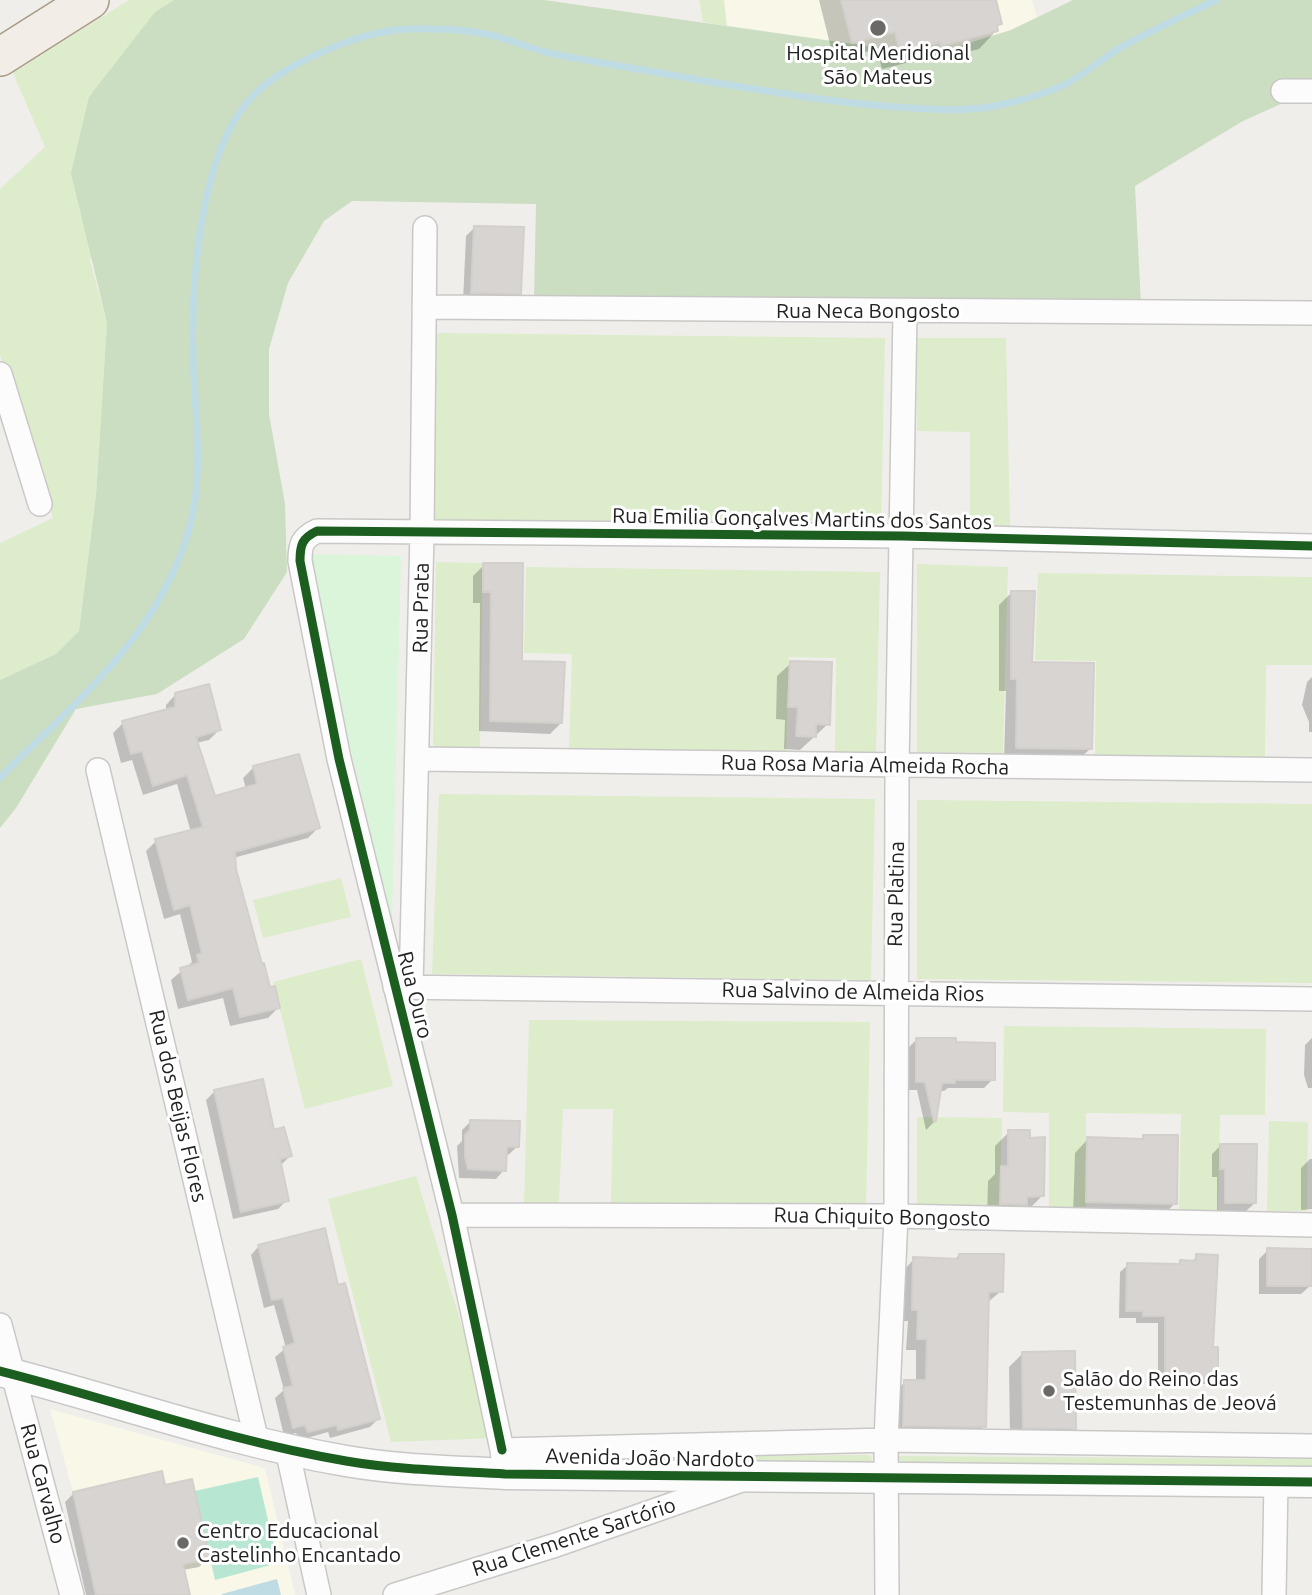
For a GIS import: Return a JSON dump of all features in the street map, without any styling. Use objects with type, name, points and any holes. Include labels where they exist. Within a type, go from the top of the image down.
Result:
[{"type":"main road","points":[[0,57],[90,0]]},
{"type":"street","points":[[1283,91],[1312,91]]},
{"type":"street","name":"Rua Prata","points":[[403,987],[418,759],[425,228]]},
{"type":"street","name":"Rua Neca Bongosto","points":[[424,307],[1312,313]]},
{"type":"street","name":"Rua Platina","points":[[887,1595],[886,1440],[896,1216],[897,765],[905,312]]},
{"type":"street","points":[[0,374],[40,504]]},
{"type":"street","name":"Rua Emilia Gonçalves Martins dos Santos","points":[[300,547],[304,539],[317,531],[902,536],[1312,545]]},
{"type":"street","name":"Rua Ouro","points":[[300,547],[300,561],[339,759],[403,987],[503,1462]]},
{"type":"street","name":"Rua Rosa Maria Almeida Rocha","points":[[418,759],[1312,770]]},
{"type":"street","name":"Rua dos Beijas Flores","points":[[98,770],[257,1442]]},
{"type":"street","name":"Rua Salvino de Almeida Rios","points":[[403,987],[1312,999]]},
{"type":"street","name":"Rua Chiquito Bongosto","points":[[452,1215],[896,1216],[1312,1225]]},
{"type":"street","name":"Rua Carvalho","points":[[0,1325],[7,1372],[72,1595]]},
{"type":"street","name":"Avenida João Nardoto","points":[[7,1372],[257,1442],[346,1461],[405,1469],[886,1440],[1312,1446]]},
{"type":"street","points":[[286,1449],[319,1595]]},
{"type":"street","name":"Avenida João Nardoto","points":[[503,1462],[752,1477],[1312,1482]]},
{"type":"street","name":"Rua Clemente Sartório","points":[[396,1595],[556,1545],[752,1477]]},
{"type":"street","points":[[1274,1595],[1276,1481]]},
{"type":"shaded area","name":"Hospital Meridional São Mateus","points":[[699,0],[1032,0],[1037,18],[1011,30],[930,55],[703,22]]},
{"type":"shaded area","name":"Centro Educacional Castelinho Encantado","points":[[50,1409],[265,1468],[295,1595],[96,1595],[73,1492]]},
{"type":"green space","points":[[129,0],[174,0],[155,12],[90,261],[107,323],[96,496],[79,631],[56,654],[0,680],[0,543],[53,518],[0,355],[0,189],[45,147],[13,73]]},
{"type":"green space","points":[[174,0],[544,0],[930,55],[1011,30],[1073,0],[1312,0],[1312,90],[1243,121],[1135,186],[1141,305],[534,298],[536,204],[352,201],[324,221],[288,283],[269,349],[269,414],[285,504],[287,572],[244,639],[157,694],[76,709],[16,808],[0,828],[0,680],[56,654],[79,631],[96,496],[107,323],[71,173],[89,97],[155,12]]},
{"type":"green space","points":[[699,0],[724,0],[727,26],[703,22]]},
{"type":"green space","points":[[437,333],[885,338],[881,525],[435,521]]},
{"type":"green space","points":[[917,338],[1006,338],[1010,526],[970,527],[970,432],[917,431]]},
{"type":"green space","points":[[304,554],[401,556],[392,921]]},
{"type":"green space","points":[[436,562],[483,563],[480,748],[433,748]]},
{"type":"green space","points":[[917,564],[1008,567],[1003,753],[917,752]]},
{"type":"green space","points":[[526,567],[880,572],[876,752],[835,752],[836,658],[789,657],[786,754],[569,750],[572,654],[524,653]]},
{"type":"green space","points":[[1038,573],[1312,577],[1312,665],[1266,665],[1265,759],[1095,758],[1096,661],[1035,660]]},
{"type":"green space","points":[[439,794],[875,799],[871,980],[432,974]]},
{"type":"green space","points":[[917,800],[1312,804],[1312,983],[917,979]]},
{"type":"green space","points":[[341,878],[351,917],[263,938],[253,900]]},
{"type":"green space","points":[[361,959],[393,1086],[305,1109],[273,982]]},
{"type":"green space","points":[[529,1020],[870,1022],[866,1209],[611,1204],[613,1109],[563,1109],[559,1203],[524,1203]]},
{"type":"green space","points":[[1004,1026],[1266,1029],[1265,1115],[1220,1115],[1218,1211],[1179,1211],[1181,1114],[1086,1113],[1086,1207],[1049,1208],[1049,1113],[1003,1112]]},
{"type":"green space","points":[[917,1117],[1002,1118],[1000,1206],[917,1205]]},
{"type":"green space","points":[[1269,1121],[1308,1122],[1307,1211],[1267,1211]]},
{"type":"green space","points":[[416,1176],[496,1438],[391,1442],[328,1199]]},
{"type":"green space","points":[[871,1456],[872,1461],[522,1462],[523,1457]]},
{"type":"green space","points":[[899,1456],[1312,1459],[1312,1466],[900,1462],[896,1459]]},
{"type":"green space","points":[[258,1477],[278,1563],[215,1580],[195,1491]]},
{"type":"water","points":[[277,1579],[281,1595],[222,1595],[222,1594]]},
{"type":"building","points":[[841,0],[996,0],[1002,24],[997,25],[998,31],[941,46],[940,42],[900,53],[895,32],[852,43]]},
{"type":"building","points":[[474,226],[524,227],[521,294],[471,293]]},
{"type":"building","points":[[483,563],[523,563],[522,661],[565,662],[562,723],[490,721],[491,592],[483,592]]},
{"type":"building","points":[[1011,591],[1035,591],[1032,662],[1094,663],[1092,749],[1016,748],[1017,679],[1011,679]]},
{"type":"building","points":[[790,661],[832,662],[830,725],[816,724],[816,737],[796,736],[798,707],[788,707]]},
{"type":"building","points":[[209,684],[221,730],[196,737],[215,796],[257,784],[253,766],[299,754],[320,828],[235,852],[236,869],[262,964],[264,963],[270,987],[275,986],[280,1008],[240,1017],[233,988],[188,1000],[180,968],[199,963],[197,955],[202,953],[190,905],[174,910],[155,839],[203,827],[187,775],[153,786],[142,751],[131,754],[122,721],[175,707],[175,693]]},
{"type":"building","points":[[916,1038],[956,1038],[956,1042],[995,1043],[995,1080],[955,1080],[955,1083],[942,1083],[934,1122],[925,1082],[916,1082]]},
{"type":"building","points":[[263,1079],[274,1130],[284,1127],[292,1156],[280,1159],[289,1201],[241,1212],[214,1090]]},
{"type":"building","points":[[470,1120],[520,1121],[519,1147],[507,1147],[506,1171],[468,1169],[465,1135],[470,1130]]},
{"type":"building","points":[[1008,1130],[1030,1130],[1030,1138],[1045,1137],[1044,1196],[1027,1197],[1027,1205],[1000,1204],[1001,1166],[1008,1166]]},
{"type":"building","points":[[1143,1135],[1178,1135],[1177,1204],[1086,1202],[1087,1137],[1143,1139]]},
{"type":"building","points":[[1220,1144],[1257,1144],[1256,1203],[1225,1203],[1225,1169],[1220,1169]]},
{"type":"building","points":[[325,1228],[338,1285],[345,1283],[380,1419],[338,1430],[337,1425],[308,1432],[305,1425],[293,1428],[283,1388],[293,1386],[283,1347],[295,1343],[283,1298],[272,1300],[258,1245]]},
{"type":"building","points":[[1267,1248],[1312,1249],[1312,1286],[1267,1286]]},
{"type":"building","points":[[959,1254],[1004,1254],[1003,1292],[989,1292],[986,1427],[903,1426],[904,1380],[926,1380],[927,1339],[917,1339],[918,1310],[912,1310],[913,1257],[959,1259]]},
{"type":"building","points":[[1196,1254],[1218,1255],[1213,1347],[1218,1347],[1218,1378],[1165,1377],[1165,1316],[1143,1316],[1143,1311],[1126,1311],[1127,1263],[1180,1264],[1180,1260],[1196,1261]]},
{"type":"building","name":"Salão do Reino das Testemunhas de Jeová","points":[[1075,1351],[1076,1429],[1023,1428],[1022,1352]]},
{"type":"building","points":[[162,1471],[165,1485],[192,1479],[210,1559],[183,1564],[190,1595],[96,1595],[73,1492]]},
{"type":"waterway","points":[[0,778],[81,698],[131,642],[152,612],[185,542],[195,497],[198,450],[193,356],[194,293],[209,186],[219,153],[233,123],[250,99],[282,73],[324,51],[369,35],[410,29],[450,29],[490,35],[558,55],[792,95],[898,107],[972,109],[1016,101],[1061,86],[1131,41],[1216,0]]},
{"type":"cycle path","points":[[502,1450],[452,1215],[339,759],[300,561],[301,546],[305,539],[317,531],[902,536],[1312,546]]},
{"type":"cycle path","points":[[0,1371],[258,1443],[346,1461],[405,1468],[505,1474],[1312,1482]]},
{"type":"place","name":"Hospital Meridional São Mateus","points":[[878,28]]},
{"type":"place","name":"Salão do Reino das Testemunhas de Jeová","points":[[1049,1391]]},
{"type":"place","name":"Centro Educacional Castelinho Encantado","points":[[183,1543]]}]
